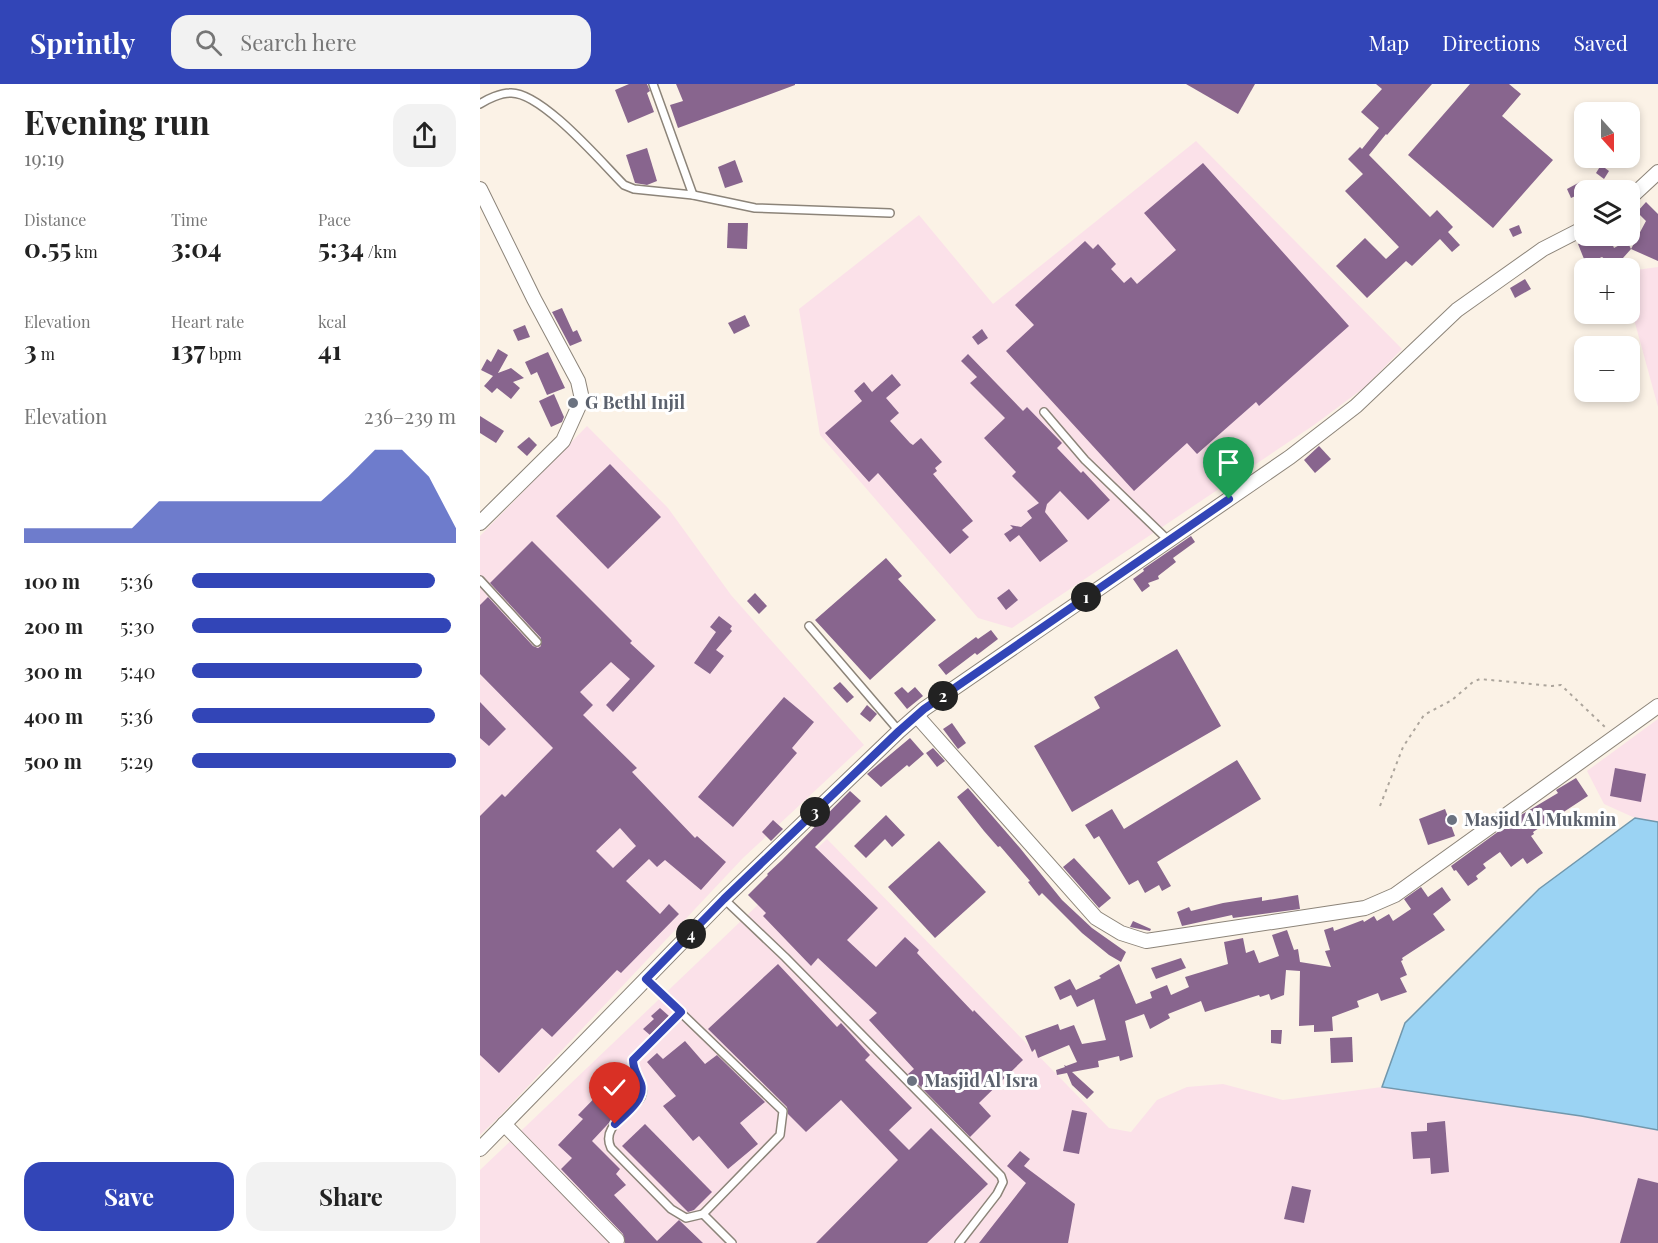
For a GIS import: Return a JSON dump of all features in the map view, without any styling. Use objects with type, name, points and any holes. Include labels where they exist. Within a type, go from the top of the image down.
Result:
[{"type":"street","points":[[1640,189],[1658,172]]},
{"type":"street","points":[[480,189],[534,299],[578,381],[582,399],[563,441],[480,523]]},
{"type":"street","points":[[480,1149],[724,899],[899,731],[917,716],[1168,540],[1290,457],[1356,406],[1457,310],[1543,249],[1574,233]]},
{"type":"street","points":[[917,716],[1096,918],[1121,933],[1146,942],[1365,908],[1395,895],[1658,706]]},
{"type":"street","points":[[504,1124],[617,1240]]},
{"type":"lane","points":[[653,84],[693,195]]},
{"type":"lane","points":[[480,104],[511,93],[528,97],[549,110],[624,185],[634,189],[693,195],[755,208],[890,213]]},
{"type":"lane","points":[[1044,412],[1085,460],[1168,540]]},
{"type":"lane","points":[[480,580],[537,642]]},
{"type":"lane","points":[[809,626],[899,731]]},
{"type":"lane","points":[[724,899],[785,957],[1001,1176],[1003,1182],[997,1194],[959,1243]]},
{"type":"lane","points":[[646,979],[681,1012],[783,1111],[780,1135],[703,1215],[686,1218],[671,1209],[611,1148],[608,1141],[608,1133],[641,1097],[642,1087],[633,1066],[633,1060],[681,1012]]},
{"type":"lane","points":[[703,1215],[732,1243]]},
{"type":"path","points":[[1380,806],[1403,747],[1424,715],[1452,700],[1473,682],[1480,680],[1561,685],[1616,737]]},
{"type":"shaded area","points":[[1196,141],[1402,349],[1365,387],[1314,425],[1012,628],[978,618],[820,435],[799,309],[919,215],[993,304]]},
{"type":"shaded area","points":[[1658,267],[1658,407],[1635,324],[1640,324],[1640,269]]},
{"type":"shaded area","points":[[587,426],[668,508],[731,595],[864,745],[743,858],[480,1135],[480,536]]},
{"type":"shaded area","points":[[1658,719],[1658,822],[1635,818],[1604,804],[1587,771]]},
{"type":"shaded area","points":[[827,839],[1109,1128],[1131,1132],[1157,1100],[1187,1087],[1223,1084],[1283,1100],[1382,1087],[1581,1116],[1658,1130],[1658,1243],[480,1243],[480,1170]]},
{"type":"water","points":[[1635,818],[1658,822],[1658,1130],[1581,1116],[1382,1087],[1405,1023],[1539,889]]},
{"type":"building","points":[[629,84],[647,84],[650,91],[647,93],[654,112],[628,123],[615,90]]},
{"type":"building","points":[[676,84],[795,85],[678,128],[670,105],[683,101]]},
{"type":"building","points":[[1186,84],[1255,84],[1238,114]]},
{"type":"building","points":[[1376,84],[1432,84],[1369,155],[1430,217],[1437,210],[1453,227],[1448,232],[1460,245],[1452,252],[1440,239],[1412,266],[1406,261],[1367,298],[1336,266],[1365,238],[1386,259],[1399,247],[1345,191],[1363,174],[1348,159],[1360,147],[1362,149],[1379,128],[1361,112],[1382,89]]},
{"type":"building","points":[[1470,84],[1509,84],[1521,94],[1502,116],[1553,160],[1493,228],[1408,155]]},
{"type":"building","points":[[647,148],[657,181],[647,185],[635,183],[626,155]]},
{"type":"building","points":[[735,160],[743,182],[725,188],[718,167]]},
{"type":"building","points":[[1203,163],[1349,326],[1259,406],[1256,402],[1197,454],[1187,443],[1134,491],[1006,351],[1034,325],[1015,305],[1085,241],[1093,249],[1098,244],[1116,264],[1111,269],[1124,283],[1131,277],[1137,284],[1176,250],[1144,213]]},
{"type":"building","points":[[1599,168],[1609,171],[1604,179],[1596,173]]},
{"type":"building","points":[[1574,185],[1574,197],[1571,198],[1567,189]]},
{"type":"building","points":[[1646,202],[1658,214],[1658,261],[1631,249],[1633,246],[1640,246],[1640,232],[1646,221],[1640,215],[1640,209]]},
{"type":"building","points":[[728,223],[748,223],[747,249],[727,248]]},
{"type":"building","points":[[1519,225],[1522,233],[1513,237],[1509,229]]},
{"type":"building","points":[[1579,246],[1613,246],[1614,248],[1630,246],[1631,249],[1623,258],[1584,258]]},
{"type":"building","points":[[1525,279],[1531,289],[1515,298],[1510,288]]},
{"type":"building","points":[[562,308],[573,332],[577,330],[582,341],[570,346],[552,312]]},
{"type":"building","points":[[745,315],[750,326],[734,334],[728,323]]},
{"type":"building","points":[[525,325],[530,337],[518,341],[513,330]]},
{"type":"building","points":[[982,329],[988,338],[978,345],[972,337]]},
{"type":"building","points":[[498,349],[508,355],[498,373],[511,368],[524,378],[513,382],[520,388],[511,399],[497,388],[492,393],[484,386],[493,376],[481,370],[487,359],[491,362]]},
{"type":"building","points":[[548,352],[565,388],[547,395],[537,372],[531,375],[525,362]]},
{"type":"building","points":[[968,354],[1023,411],[1027,407],[1062,443],[1057,448],[1110,500],[1088,520],[1060,491],[1047,504],[1045,512],[1068,541],[1040,562],[1019,535],[1010,542],[1004,534],[1013,528],[1010,525],[1021,527],[1032,518],[1027,511],[1039,503],[1012,476],[1016,472],[984,438],[1005,418],[970,383],[977,377],[961,361]]},
{"type":"building","points":[[892,374],[901,385],[886,398],[899,413],[890,421],[913,445],[921,438],[942,462],[935,468],[937,471],[933,474],[973,521],[962,530],[969,537],[950,554],[878,473],[869,482],[825,433],[862,401],[854,391],[864,382],[872,392]]},
{"type":"building","points":[[554,394],[564,417],[562,422],[551,427],[539,401]]},
{"type":"building","points":[[480,416],[504,431],[496,443],[480,433]]},
{"type":"building","points":[[529,437],[537,445],[527,456],[517,447]]},
{"type":"building","points":[[1319,446],[1331,459],[1315,473],[1304,460]]},
{"type":"building","points":[[610,464],[661,517],[608,569],[556,516]]},
{"type":"building","points":[[1191,536],[1195,542],[1173,558],[1176,562],[1158,576],[1159,579],[1148,583],[1150,586],[1142,592],[1133,579],[1144,571],[1143,569]]},
{"type":"building","points":[[532,541],[655,666],[613,712],[606,705],[630,679],[611,662],[580,692],[593,705],[583,715],[637,768],[632,772],[695,838],[697,836],[726,862],[701,890],[665,860],[657,867],[649,859],[626,881],[660,914],[669,904],[679,914],[621,973],[617,970],[552,1037],[542,1028],[499,1073],[480,1055],[480,816],[502,794],[505,797],[553,748],[480,674],[480,605],[488,597],[533,646],[538,648],[541,646],[541,638],[490,583]],"holes":[[[620,828],[636,846],[613,868],[596,851]]]},
{"type":"building","points":[[886,558],[902,576],[898,579],[936,620],[870,680],[815,620]]},
{"type":"building","points":[[1009,589],[1018,600],[1006,610],[997,598]]},
{"type":"building","points":[[755,593],[767,606],[759,614],[747,601]]},
{"type":"building","points":[[719,616],[732,626],[730,629],[732,631],[716,650],[724,656],[710,674],[694,663],[716,632],[710,627]]},
{"type":"building","points":[[991,630],[998,639],[946,675],[938,665],[976,637],[978,639]]},
{"type":"building","points":[[1177,649],[1221,726],[1072,812],[1034,746],[1100,708],[1094,697]]},
{"type":"building","points":[[840,682],[854,697],[847,703],[833,688]]},
{"type":"building","points":[[902,687],[908,693],[915,687],[923,696],[907,709],[894,693]]},
{"type":"building","points":[[784,697],[814,722],[792,748],[797,753],[733,827],[698,797]]},
{"type":"building","points":[[480,702],[506,729],[489,746],[480,738]]},
{"type":"building","points":[[867,705],[877,714],[870,722],[860,714]]},
{"type":"building","points":[[952,723],[966,743],[958,749],[943,729]]},
{"type":"building","points":[[910,738],[924,754],[881,787],[867,774]]},
{"type":"building","points":[[933,748],[945,761],[937,767],[926,753]]},
{"type":"building","points":[[1237,760],[1261,799],[1157,862],[1171,886],[1162,891],[1159,885],[1145,893],[1138,880],[1129,885],[1099,836],[1094,839],[1085,825],[1112,809],[1124,829]]},
{"type":"building","points":[[1615,768],[1646,774],[1641,802],[1610,796]]},
{"type":"building","points":[[1576,778],[1588,796],[1533,832],[1531,836],[1543,853],[1527,864],[1523,858],[1511,867],[1500,852],[1483,864],[1486,868],[1476,876],[1478,879],[1468,886],[1456,870],[1454,871],[1451,866],[1521,815],[1558,793],[1556,790]]},
{"type":"building","points":[[968,788],[1062,900],[1092,928],[1126,952],[1121,962],[1082,933],[1042,893],[1039,896],[1028,882],[1030,881],[984,831],[957,797]]},
{"type":"building","points":[[850,791],[861,801],[815,847],[878,908],[847,940],[876,967],[905,937],[919,950],[917,953],[973,1012],[974,1010],[1023,1060],[979,1103],[991,1116],[970,1137],[908,1074],[914,1069],[869,1020],[877,1013],[818,958],[811,966],[763,916],[766,913],[748,895]]},
{"type":"building","points":[[1445,809],[1455,836],[1428,845],[1419,819]]},
{"type":"building","points":[[886,815],[905,835],[892,847],[885,839],[866,858],[854,846]]},
{"type":"building","points":[[773,820],[783,829],[771,841],[762,832]]},
{"type":"building","points":[[939,841],[986,892],[935,938],[888,887]]},
{"type":"building","points":[[1074,858],[1111,898],[1099,908],[1063,867]]},
{"type":"building","points":[[1421,887],[1428,897],[1442,887],[1451,900],[1433,914],[1445,930],[1402,958],[1401,961],[1407,975],[1400,978],[1407,992],[1381,1001],[1378,993],[1357,1001],[1359,1007],[1332,1017],[1333,1031],[1314,1032],[1314,1025],[1299,1026],[1300,971],[1286,970],[1284,995],[1271,1000],[1269,994],[1260,997],[1259,995],[1205,1012],[1201,1001],[1168,1014],[1170,1018],[1150,1029],[1144,1014],[1125,1021],[1133,1057],[1120,1061],[1119,1056],[1098,1061],[1099,1067],[1072,1072],[1094,1092],[1087,1099],[1072,1085],[1067,1073],[1057,1075],[1056,1070],[1065,1067],[1064,1065],[1077,1062],[1069,1045],[1038,1058],[1035,1049],[1032,1052],[1025,1036],[1058,1024],[1060,1030],[1074,1025],[1082,1044],[1106,1040],[1094,999],[1077,1007],[1071,995],[1060,1000],[1054,987],[1070,979],[1076,990],[1101,978],[1099,976],[1119,964],[1136,1004],[1152,998],[1150,992],[1167,985],[1171,995],[1189,987],[1185,977],[1228,964],[1224,942],[1243,938],[1246,953],[1254,950],[1259,963],[1279,956],[1272,935],[1287,930],[1294,950],[1298,949],[1300,962],[1331,967],[1325,951],[1330,950],[1324,930],[1333,927],[1334,931],[1363,920],[1364,922],[1374,916],[1377,921],[1389,914],[1393,921],[1411,909],[1404,899]]},
{"type":"building","points":[[1298,895],[1300,909],[1233,918],[1232,915],[1182,926],[1177,912],[1189,907],[1191,911],[1262,897],[1262,901]]},
{"type":"building","points":[[1133,921],[1151,929],[1150,931],[1130,927]]},
{"type":"building","points":[[1181,958],[1186,968],[1156,979],[1151,968]]},
{"type":"building","points":[[778,964],[837,1027],[841,1023],[870,1055],[865,1060],[912,1108],[889,1130],[909,1150],[931,1128],[988,1184],[927,1243],[816,1243],[898,1160],[841,1100],[806,1132],[788,1114],[787,1107],[708,1029]]},
{"type":"building","points":[[660,1008],[669,1016],[650,1035],[643,1029],[654,1019],[651,1016]]},
{"type":"building","points":[[1271,1030],[1282,1030],[1281,1044],[1271,1043]]},
{"type":"building","points":[[1352,1037],[1353,1062],[1331,1063],[1330,1038]]},
{"type":"building","points":[[685,1041],[705,1064],[717,1055],[765,1102],[740,1123],[758,1144],[728,1169],[699,1136],[693,1141],[663,1106],[676,1096],[647,1062],[657,1053],[663,1059]]},
{"type":"building","points":[[616,1076],[635,1095],[592,1141],[620,1169],[616,1174],[626,1185],[614,1195],[657,1241],[679,1220],[703,1243],[625,1243],[623,1234],[561,1169],[572,1158],[558,1145],[583,1119],[578,1115]]},
{"type":"building","points":[[1072,1110],[1087,1113],[1079,1154],[1063,1151]]},
{"type":"building","points":[[1445,1121],[1449,1172],[1431,1174],[1430,1158],[1413,1159],[1411,1132],[1427,1131],[1427,1123]]},
{"type":"building","points":[[645,1124],[712,1192],[694,1210],[688,1212],[622,1146]]},
{"type":"building","points":[[1020,1151],[1030,1159],[1024,1166],[1075,1204],[1068,1243],[979,1243],[1026,1183],[1007,1166]]},
{"type":"building","points":[[1638,1178],[1658,1183],[1658,1243],[1620,1243]]},
{"type":"building","points":[[1292,1186],[1311,1190],[1304,1223],[1284,1219]]},
{"type":"place","name":"G Bethl Injil","points":[[573,403]]},
{"type":"place","name":"Masjid Al Mukmin","points":[[1452,820]]},
{"type":"place","name":"Masjid Al Isra","points":[[912,1081]]},
{"type":"route","points":[[615,1124],[641,1097],[642,1087],[633,1066],[633,1060],[681,1012],[646,979],[724,899],[924,709],[1229,499]]}]
